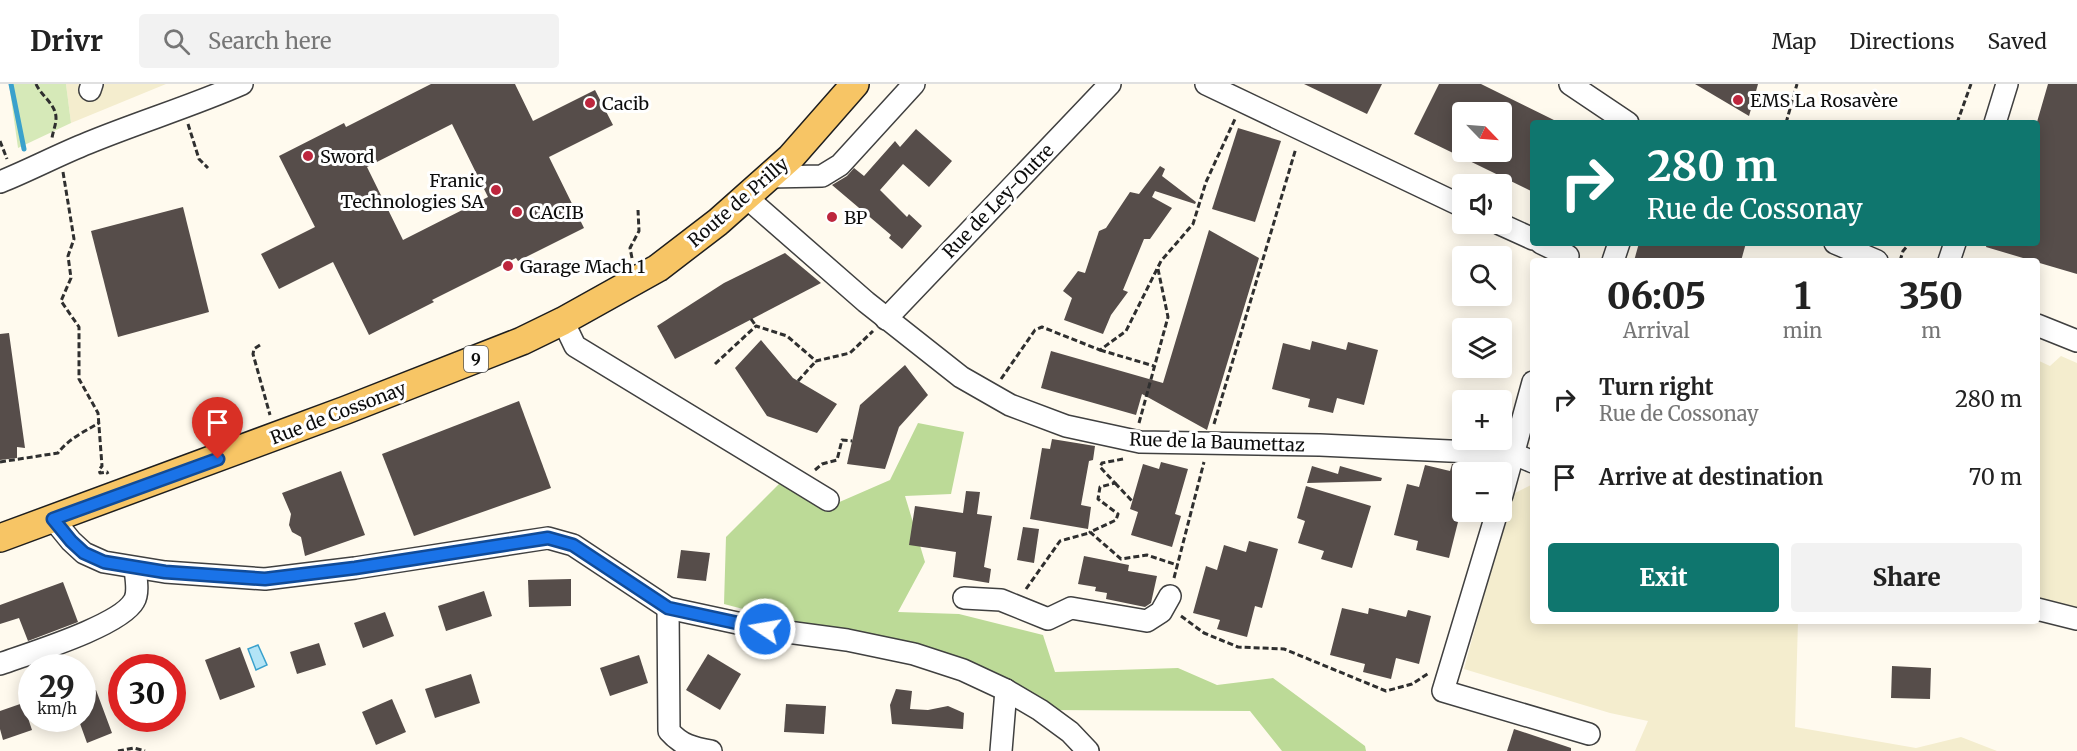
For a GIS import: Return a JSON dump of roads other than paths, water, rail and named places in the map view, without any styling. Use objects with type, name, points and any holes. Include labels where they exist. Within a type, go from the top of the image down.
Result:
[{"type":"main road","name":"Route de Prilly","points":[[603,299],[658,268],[718,222],[790,157],[855,84]]},
{"type":"main road","name":"Rue de Cossonay","points":[[0,538],[346,410],[522,341],[603,299]]},
{"type":"street","points":[[4,172],[22,174],[57,155],[243,84]]},
{"type":"street","points":[[768,177],[822,176],[840,165],[914,84]]},
{"type":"street","name":"Rue de Ley-Outre","points":[[886,319],[1110,84]]},
{"type":"street","points":[[1206,84],[1452,201]]},
{"type":"street","points":[[1570,84],[1608,117]]},
{"type":"street","points":[[1996,120],[2007,84]]},
{"type":"street","name":"Rue de la Baumettaz","points":[[746,197],[886,319],[961,377],[1010,405],[1066,426],[1134,441],[1320,445],[1523,458]]},
{"type":"street","points":[[1512,229],[1530,238]]},
{"type":"street","points":[[1549,246],[1569,253]]},
{"type":"street","points":[[1842,246],[1870,258]]},
{"type":"street","points":[[563,321],[575,346],[828,500]]},
{"type":"street","points":[[2040,326],[2077,341]]},
{"type":"street","points":[[1512,477],[1523,458],[1530,405]]},
{"type":"street","points":[[53,519],[84,553],[104,562],[135,569],[265,579],[355,568],[548,538],[573,545],[668,608],[765,629],[847,640],[914,654],[963,670],[1006,690],[1070,732],[1088,751]]},
{"type":"street","points":[[1494,522],[1443,691],[1589,734]]},
{"type":"street","points":[[0,664],[106,624],[125,613],[136,599],[135,569]]},
{"type":"street","points":[[964,598],[1001,600],[1048,619],[1071,608],[1147,621],[1161,612],[1170,596]]},
{"type":"street","points":[[668,608],[669,731],[676,740],[686,746],[711,751]]},
{"type":"street","points":[[2040,610],[2077,619]]},
{"type":"street","points":[[1001,751],[1006,690]]},
{"type":"water","points":[[258,645],[267,665],[256,670],[248,649]]},
{"type":"waterway","points":[[11,84],[24,149]]},
{"type":"place","name":"EMS La Rosavère","points":[[1738,100]]},
{"type":"place","name":"Cacib","points":[[590,103]]},
{"type":"place","name":"Sword","points":[[308,156]]},
{"type":"place","name":"Franic Technologies SA","points":[[496,190]]},
{"type":"place","name":"CACIB","points":[[517,212]]},
{"type":"place","name":"BP","points":[[832,217]]},
{"type":"place","name":"Garage Mach 1","points":[[508,266]]}]
